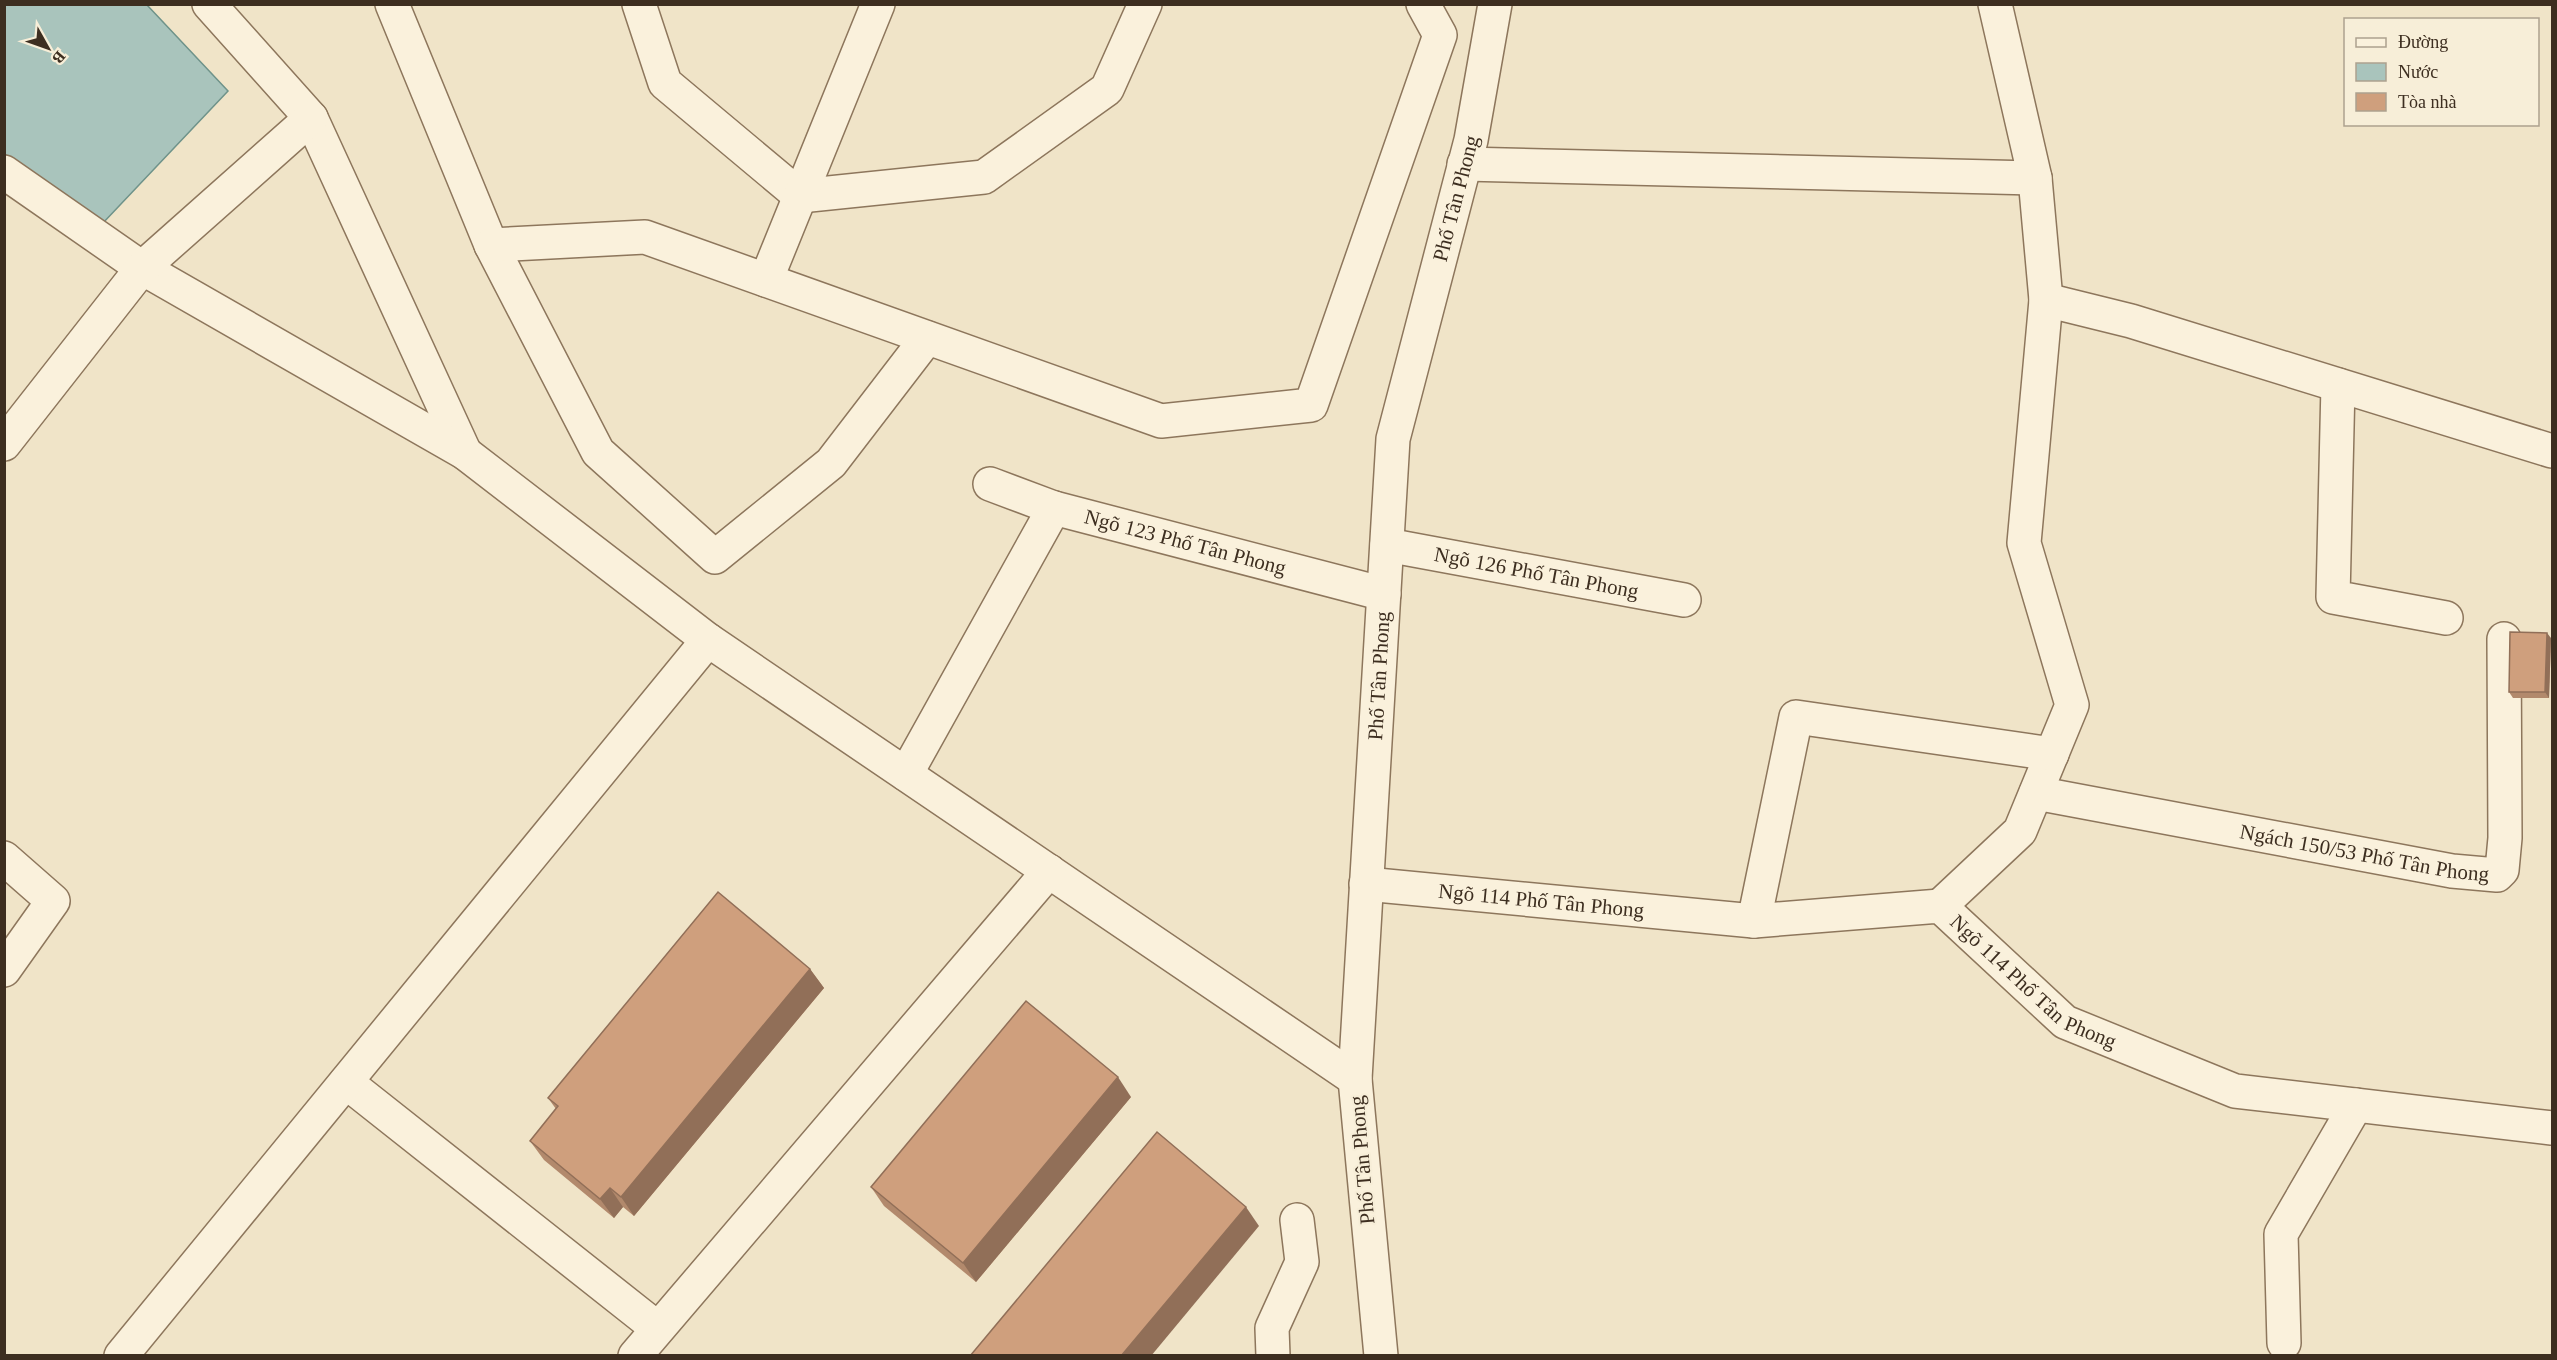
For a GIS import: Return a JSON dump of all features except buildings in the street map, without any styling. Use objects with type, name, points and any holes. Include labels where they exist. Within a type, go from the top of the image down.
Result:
[{"type":"street","points":[[209,4],[311,118],[465,453]]},
{"type":"street","points":[[392,4],[491,245],[598,452],[715,557],[831,463],[927,338]]},
{"type":"street","points":[[639,4],[665,83],[800,196],[984,177],[1107,89],[1145,4]]},
{"type":"street","points":[[766,280],[878,4]]},
{"type":"street","points":[[491,245],[645,237],[1161,421],[1311,405],[1440,35],[1423,4]]},
{"type":"street","name":"Phố Tân Phong","points":[[1381,1356],[1355,1079],[1393,439],[1464,164],[1495,4]]},
{"type":"street","points":[[1940,906],[2020,831],[2072,705],[2025,543],[2046,300],[2035,178],[1995,4]]},
{"type":"street","points":[[4,444],[142,268],[311,118]]},
{"type":"street","points":[[1464,164],[2035,178]]},
{"type":"street","points":[[4,172],[142,268],[465,453],[708,640],[1355,1079]]},
{"type":"street","points":[[2046,300],[2131,321],[2553,451]]},
{"type":"street","points":[[2338,385],[2333,597],[2446,618]]},
{"type":"street","name":"Ngõ 123 Phố Tân Phong","points":[[990,484],[1053,508],[1383,594]]},
{"type":"street","points":[[906,774],[1053,508]]},
{"type":"street","name":"Ngõ 126 Phố Tân Phong","points":[[1387,545],[1684,600]]},
{"type":"street","name":"Ngách 150/53 Phố Tân Phong","points":[[2036,793],[2443,869],[2497,875],[2502,870],[2505,838],[2504,639]]},
{"type":"street","points":[[121,1356],[708,640]]},
{"type":"street","points":[[1754,921],[1796,717],[2052,754]]},
{"type":"street","points":[[4,858],[53,901],[4,970]]},
{"type":"street","points":[[635,1356],[1049,871]]},
{"type":"street","name":"Ngõ 114 Phố Tân Phong","points":[[1366,884],[1754,921],[1940,906],[2065,1022],[2235,1091],[2553,1128]]},
{"type":"street","points":[[346,1082],[657,1328]]},
{"type":"street","points":[[2284,1343],[2281,1234],[2356,1105]]},
{"type":"street","points":[[1273,1356],[1272,1328],[1302,1262],[1298,1220]]},
{"type":"water","points":[[5,5],[147,5],[228,91],[102,224],[5,154]]}]
